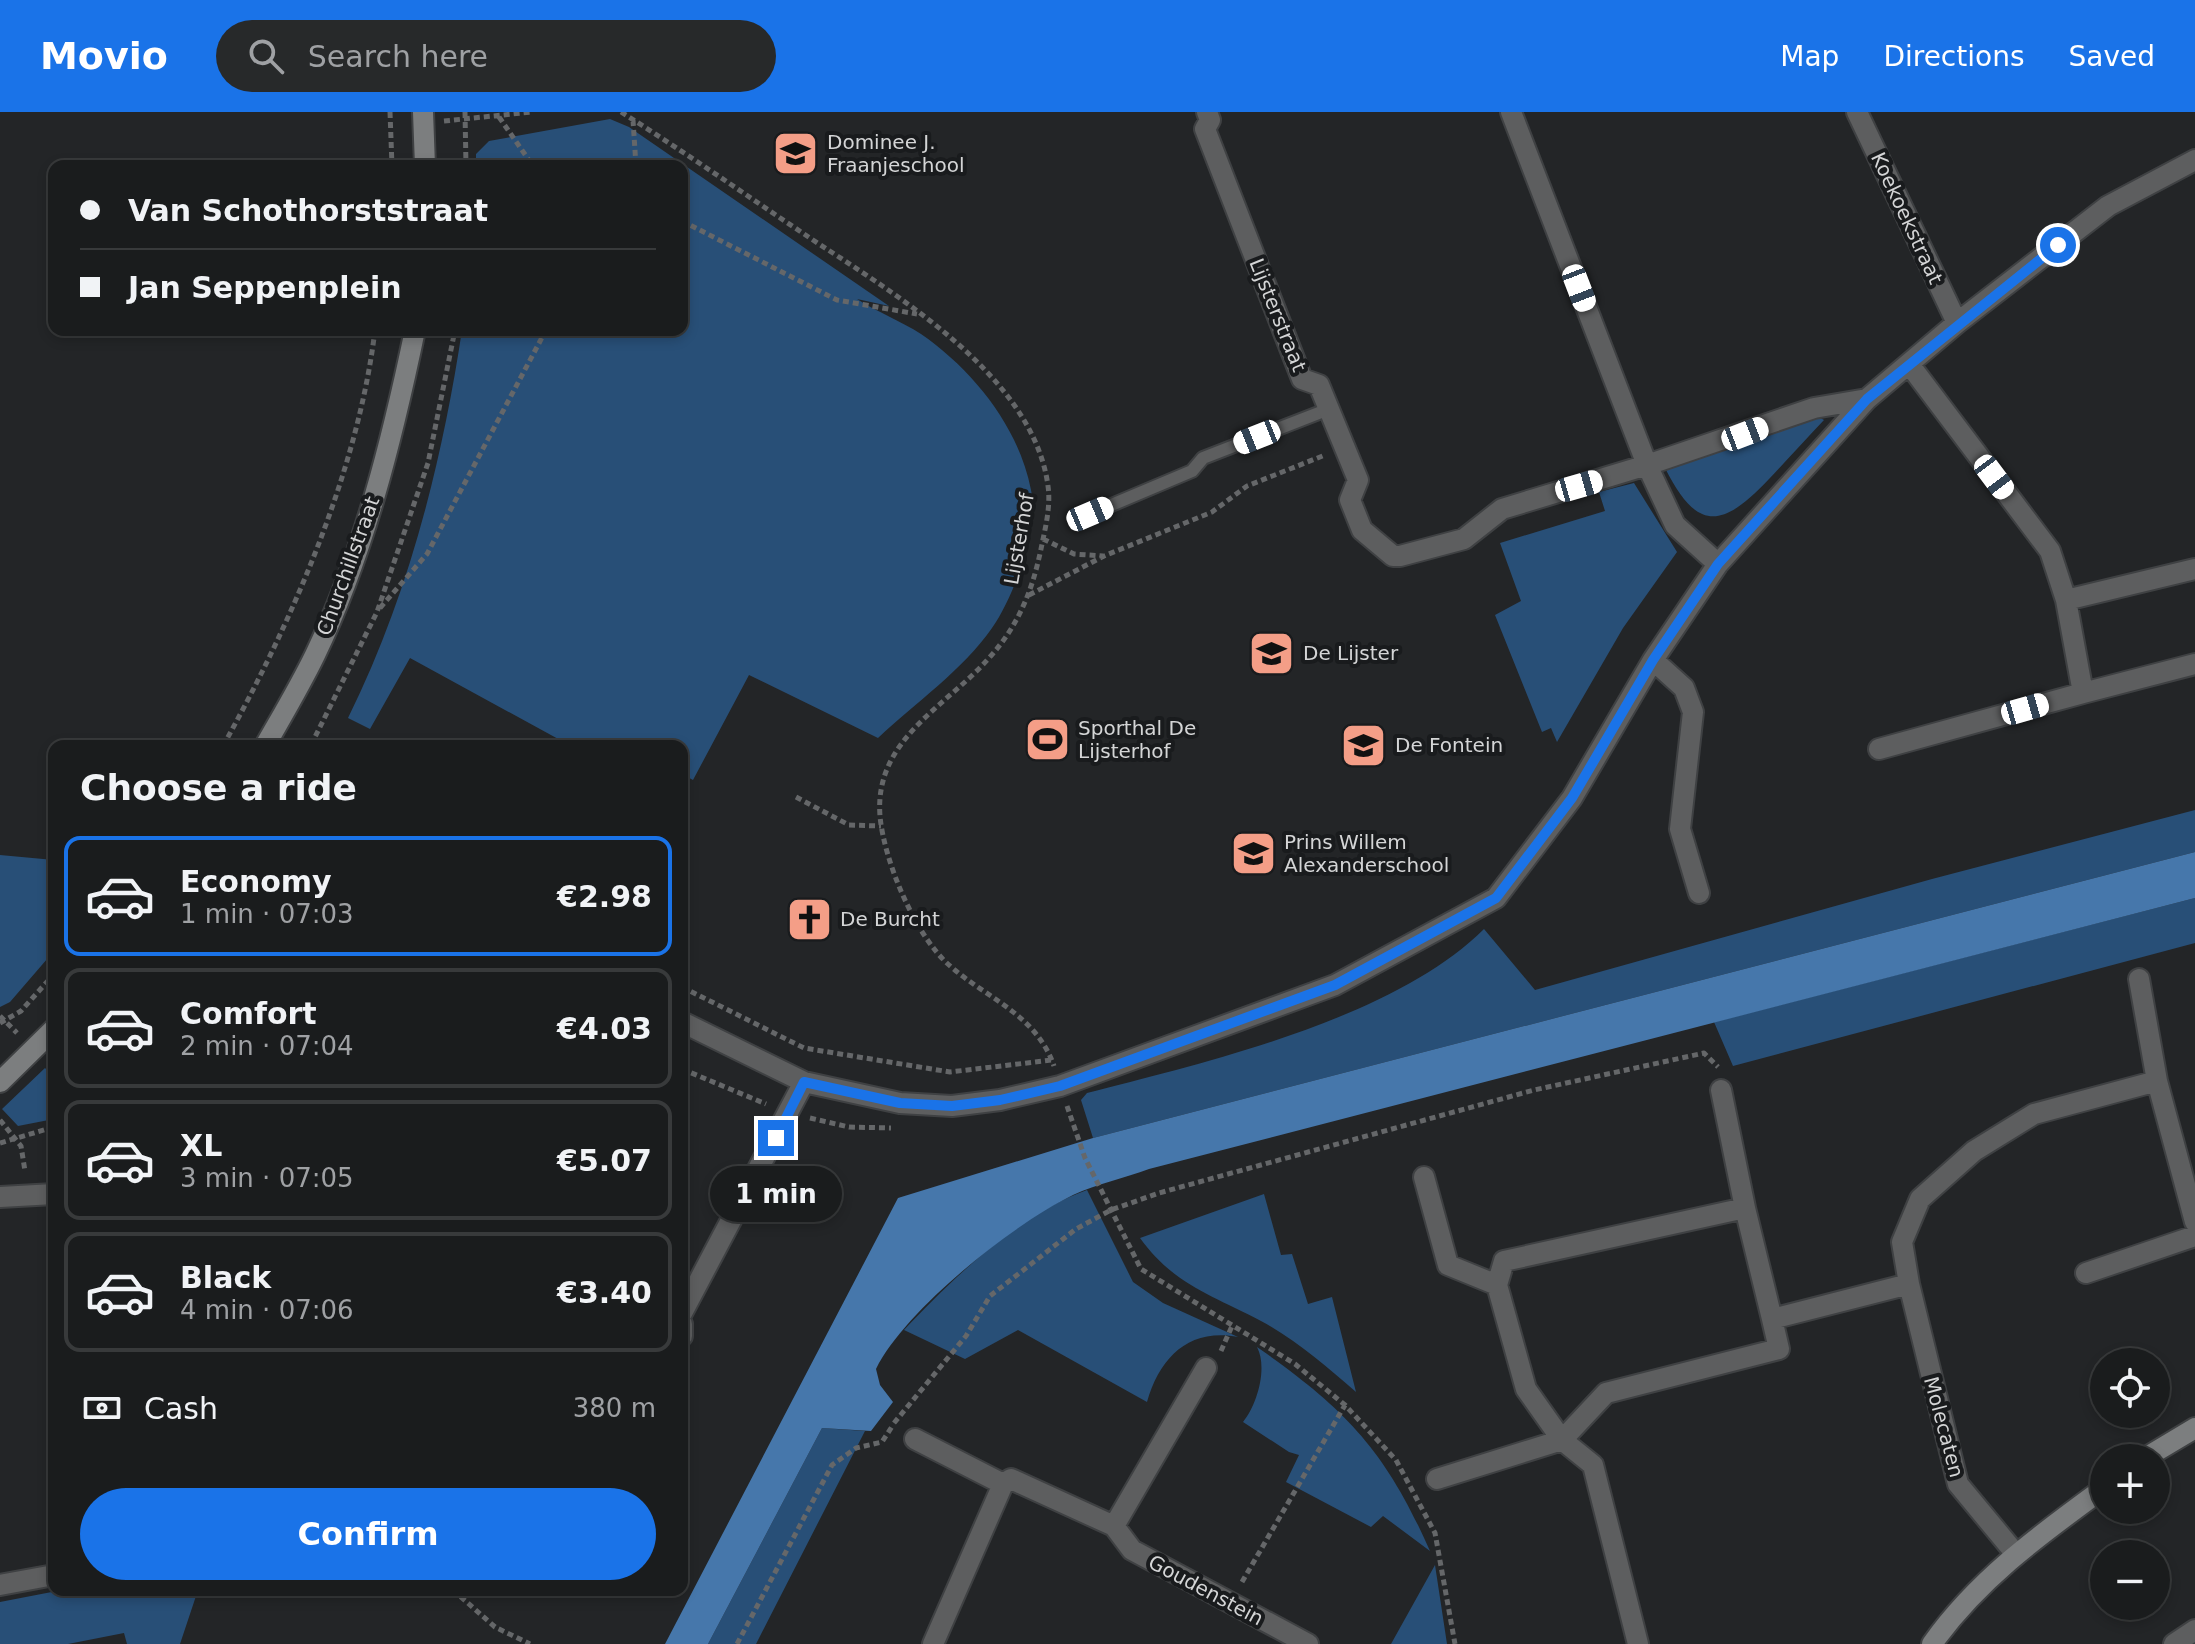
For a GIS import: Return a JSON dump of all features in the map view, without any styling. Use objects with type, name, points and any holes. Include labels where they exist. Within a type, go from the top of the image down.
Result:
[{"type":"street","name":"Lijsterstraat","points":[[1207,112],[1210,120],[1205,129],[1302,379],[1319,385],[1358,480],[1350,500],[1362,530],[1393,556],[1464,539],[1502,509],[1647,465]]},
{"type":"street","points":[[1511,112],[1647,465],[1675,525],[1718,564]]},
{"type":"street","name":"Koekoekstraat","points":[[1857,112],[1957,323]]},
{"type":"street","points":[[423,118],[425,160]]},
{"type":"street","points":[[688,1025],[804,1082],[900,1103],[952,1106],[1000,1100],[1060,1086],[1335,985],[1496,898],[1572,798],[1653,660],[1718,564],[1867,399],[1957,323],[2108,206],[2195,160]]},
{"type":"street","name":"Churchillstraat","points":[[268,740],[315,655],[363,536],[402,393],[414,336]]},
{"type":"street","points":[[1909,364],[2050,551],[2066,600],[2083,693]]},
{"type":"street","points":[[1647,465],[1814,408],[1867,399]]},
{"type":"street","points":[[2066,600],[2195,569]]},
{"type":"street","points":[[1653,660],[1684,688],[1693,712],[1680,829],[1699,893]]},
{"type":"street","points":[[1879,749],[2195,664]]},
{"type":"street","points":[[2139,979],[2157,1081],[2195,1222]]},
{"type":"street","points":[[0,1082],[48,1035]]},
{"type":"street","name":"Molecaten","points":[[2015,1553],[1958,1484],[1909,1284],[1902,1242],[1920,1199],[1974,1151],[2034,1114],[2157,1081]]},
{"type":"street","points":[[688,1302],[804,1082]]},
{"type":"street","points":[[1437,1479],[1562,1440],[1606,1393],[1779,1349],[1721,1090]]},
{"type":"street","points":[[1424,1177],[1448,1265],[1497,1285]]},
{"type":"street","points":[[0,1197],[48,1194]]},
{"type":"street","points":[[1638,1644],[1593,1465],[1562,1440],[1526,1389],[1497,1285],[1504,1261],[1745,1208]]},
{"type":"street","points":[[2086,1273],[2195,1236]]},
{"type":"street","points":[[1772,1319],[1909,1284]]},
{"type":"street","points":[[1114,1526],[1206,1368]]},
{"type":"street","points":[[2168,1444],[2195,1428]]},
{"type":"street","name":"Goudenstein","points":[[915,1439],[1003,1484],[1011,1479],[1114,1526],[1132,1550],[1308,1644]]},
{"type":"street","points":[[933,1644],[1003,1484]]},
{"type":"street","points":[[1932,1644],[1947,1623],[2015,1553],[2090,1498]]},
{"type":"street","points":[[0,1585],[48,1576]]},
{"type":"street","points":[[2174,1644],[2195,1630]]},
{"type":"lane","points":[[1090,514],[1192,471],[1203,458],[1329,409]]},
{"type":"path","points":[[390,112],[392,160]]},
{"type":"path","points":[[423,118],[499,117],[532,112]]},
{"type":"path","name":"Lijsterhof","points":[[621,112],[919,314],[980,362],[1025,425],[1048,483],[1043,539],[1029,595],[1014,627],[996,650],[899,744],[881,791],[881,826],[911,912],[927,940],[951,967],[1022,1017],[1052,1060]]},
{"type":"path","points":[[466,116],[466,160]]},
{"type":"path","points":[[499,117],[529,160]]},
{"type":"path","points":[[633,119],[636,160]]},
{"type":"path","points":[[688,224],[837,300],[919,314]]},
{"type":"path","points":[[226,740],[267,664],[340,486],[362,408],[374,336]]},
{"type":"path","points":[[315,740],[377,612],[428,463],[454,336]]},
{"type":"path","points":[[377,612],[427,554],[543,336]]},
{"type":"path","points":[[1029,595],[1104,556],[1212,512],[1247,486],[1345,447]]},
{"type":"path","points":[[1043,539],[1074,554],[1104,556]]},
{"type":"path","points":[[796,797],[849,825],[881,826]]},
{"type":"path","points":[[0,1023],[21,1011],[48,981]]},
{"type":"path","points":[[737,1644],[832,1465],[856,1448],[882,1442],[893,1424],[966,1336],[990,1296],[1076,1229],[1111,1210],[1159,1193],[1430,1117],[1534,1090],[1704,1053],[1719,1068],[1721,1090]]},
{"type":"path","points":[[1067,1105],[1085,1158],[1141,1269],[1295,1364],[1345,1405],[1396,1460],[1435,1533],[1455,1644]]},
{"type":"path","points":[[0,1120],[15,1138],[24,1156],[25,1195]]},
{"type":"path","points":[[0,1143],[48,1129]]},
{"type":"path","points":[[1230,1603],[1345,1405]]},
{"type":"path","points":[[893,1424],[915,1439]]},
{"type":"path","points":[[460,1596],[495,1627],[530,1644]]},
{"type":"shaded area","points":[[610,119],[629,127],[677,160],[476,160],[476,154],[489,141]]},
{"type":"shaded area","points":[[688,168],[889,306],[857,299],[921,334],[975,383],[1005,422],[1025,467],[1033,505],[1023,561],[1000,615],[980,643],[938,686],[878,738],[749,675],[693,780],[688,777],[688,740],[560,740],[410,658],[370,729],[348,718],[405,577],[433,479],[461,336],[688,336]]},
{"type":"shaded area","points":[[1817,416],[1824,420],[1769,479],[1752,496],[1724,514],[1711,516],[1700,513],[1688,504],[1665,468]]},
{"type":"shaded area","points":[[1634,483],[1677,552],[1623,628],[1557,742],[1551,728],[1542,732],[1495,615],[1521,601],[1500,543],[1605,511],[1599,492]]},
{"type":"shaded area","points":[[2195,810],[2195,852],[1093,1138],[1081,1100],[1087,1093],[1242,1051],[1351,1012],[1401,988],[1446,960],[1484,929],[1535,990],[1932,879]]},
{"type":"shaded area","points":[[2195,852],[2195,898],[1149,1169],[1073,1195],[1048,1208],[992,1247],[911,1321],[876,1369],[880,1385],[893,1402],[871,1431],[822,1428],[708,1644],[665,1644],[898,1198],[1093,1138]]},
{"type":"shaded area","points":[[0,855],[48,859],[48,958],[10,1002],[0,1007]]},
{"type":"shaded area","points":[[2195,898],[2195,943],[1733,1066],[1714,1022]]},
{"type":"shaded area","points":[[45,1068],[48,1071],[48,1120],[18,1126],[2,1109]]},
{"type":"shaded area","points":[[1087,1190],[1133,1282],[1163,1303],[1238,1337],[1205,1337],[1179,1349],[1160,1372],[1147,1402],[1018,1330],[965,1359],[904,1330],[943,1290],[1012,1231],[1036,1215]]},
{"type":"shaded area","points":[[1264,1194],[1281,1255],[1292,1254],[1308,1304],[1332,1297],[1356,1392],[1286,1336],[1180,1278],[1140,1238]]},
{"type":"shaded area","points":[[1257,1347],[1315,1391],[1360,1435],[1397,1486],[1430,1551],[1383,1516],[1371,1527],[1286,1482],[1299,1455],[1289,1452],[1243,1422],[1253,1406],[1259,1386],[1261,1365]]},
{"type":"shaded area","points":[[822,1428],[865,1431],[756,1644],[708,1644]]},
{"type":"shaded area","points":[[1435,1565],[1447,1644],[1391,1644]]},
{"type":"shaded area","points":[[48,1593],[48,1596],[196,1596],[180,1644],[127,1644],[124,1633],[68,1644],[0,1644],[0,1602]]},
{"type":"place","name":"Dominee J. Fraanjeschool","points":[[796,153]]},
{"type":"place","name":"De Lijster","points":[[1272,653]]},
{"type":"place","name":"Sporthal De Lijsterhof","points":[[1047,739]]},
{"type":"place","name":"De Fontein","points":[[1364,745]]},
{"type":"place","name":"Prins Willem Alexanderschool","points":[[1253,854]]},
{"type":"place","name":"De Burcht","points":[[809,919]]},
{"type":"route","points":[[776,1138],[804,1082],[900,1103],[952,1106],[1000,1100],[1060,1086],[1335,985],[1496,898],[1572,798],[1653,660],[1718,564],[1867,399],[1957,323],[2058,245]]}]
